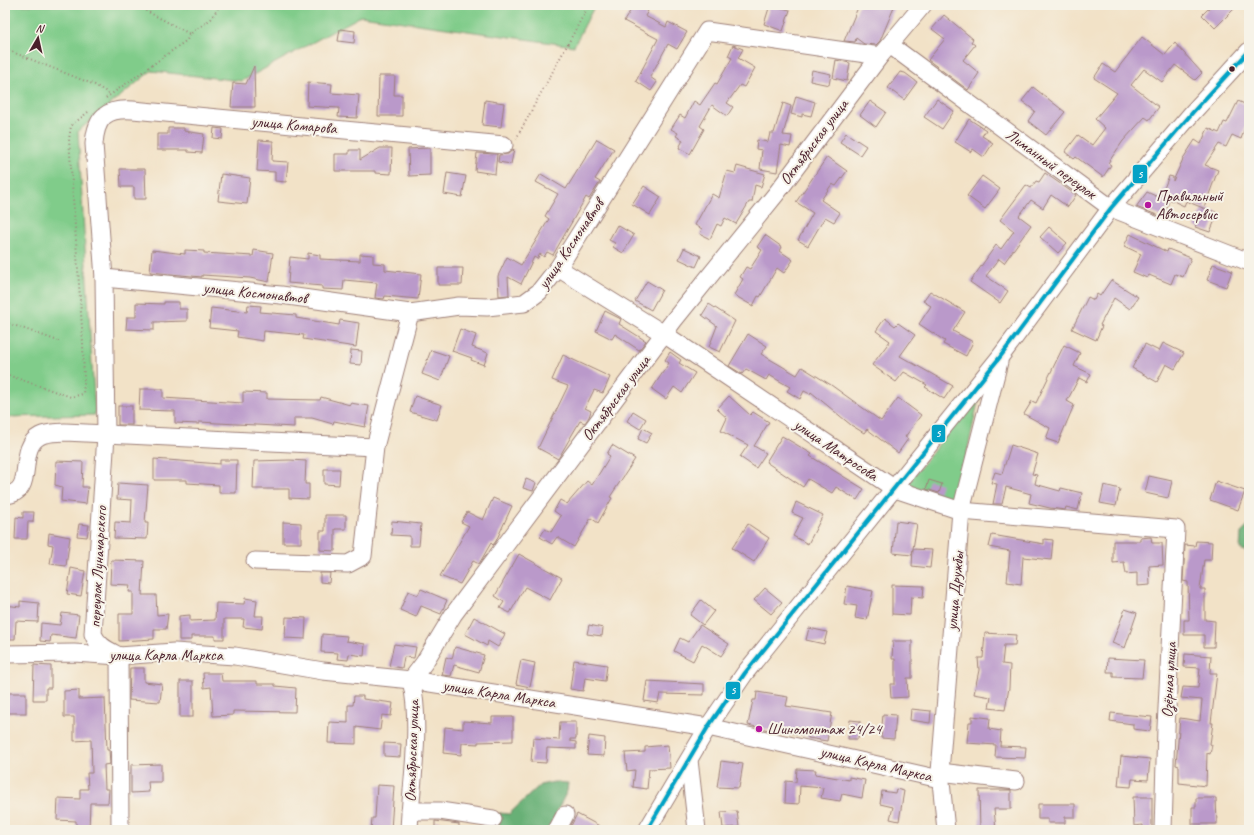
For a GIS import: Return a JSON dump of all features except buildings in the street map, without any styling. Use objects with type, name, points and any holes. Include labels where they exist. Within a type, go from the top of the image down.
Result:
[{"type":"street","name":"Октябрьская улица","points":[[409,830],[415,726],[415,696],[411,680],[424,663],[453,615],[664,334],[776,194],[885,51],[923,5]]},
{"type":"street","name":"улица Космонавтов","points":[[104,278],[281,295],[410,313],[459,306],[487,307],[524,303],[539,292],[558,268],[707,31],[885,51]]},
{"type":"street","name":"Лиманный переулок","points":[[885,51],[1111,208],[1249,262]]},
{"type":"street","points":[[647,830],[708,727],[745,673],[1000,357],[1111,208],[1193,112],[1249,51]]},
{"type":"street","name":"улица Комарова","points":[[95,131],[98,122],[107,113],[118,109],[504,145]]},
{"type":"street","name":"переулок Луначарского","points":[[95,131],[94,144],[104,278],[106,434],[93,634],[95,640],[102,647],[119,656]]},
{"type":"street","name":"улица Матросова","points":[[558,268],[664,334],[895,489],[961,512],[1176,529]]},
{"type":"street","points":[[255,561],[348,564],[363,556],[375,447],[410,313]]},
{"type":"street","name":"улица Дружбы","points":[[946,830],[940,776],[961,512],[1000,357]]},
{"type":"street","points":[[5,495],[17,493],[23,486],[28,456],[32,445],[39,437],[49,433],[65,432],[375,447]]},
{"type":"street","name":"Озёрная улица","points":[[1163,830],[1166,728],[1176,529]]},
{"type":"street","points":[[74,653],[84,647],[93,634]]},
{"type":"street","name":"улица Карла Маркса","points":[[5,654],[74,653],[119,656],[174,652],[236,656],[323,671],[411,680],[708,727],[940,776],[1016,781]]},
{"type":"street","points":[[119,656],[120,830]]},
{"type":"street","points":[[689,760],[697,830]]},
{"type":"street","points":[[410,811],[440,811],[493,819]]},
{"type":"street","points":[[557,830],[565,815]]},
{"type":"path","points":[[135,5],[190,34]]},
{"type":"path","points":[[504,145],[514,144],[589,5]]},
{"type":"path","points":[[5,49],[95,84],[110,95]]},
{"type":"path","points":[[5,322],[61,342]]},
{"type":"green space","points":[[5,5],[595,5],[574,46],[361,16],[242,81],[151,71],[78,131],[95,415],[5,417]]},
{"type":"green space","points":[[980,392],[956,505],[905,487]]},
{"type":"green space","points":[[1249,525],[1249,553],[1240,549],[1241,533]]},
{"type":"green space","points":[[554,782],[568,783],[567,791],[548,830],[506,830],[498,824],[499,813],[509,814],[540,785]]},
{"type":"transit line","name":"5","points":[[647,830],[708,727],[745,673],[1000,357],[1111,208],[1193,112],[1249,51]]},
{"type":"place","name":"Правильный Автосервис","points":[[1148,205]]},
{"type":"place","name":"Шиномонтаж 24/24","points":[[759,729]]}]
